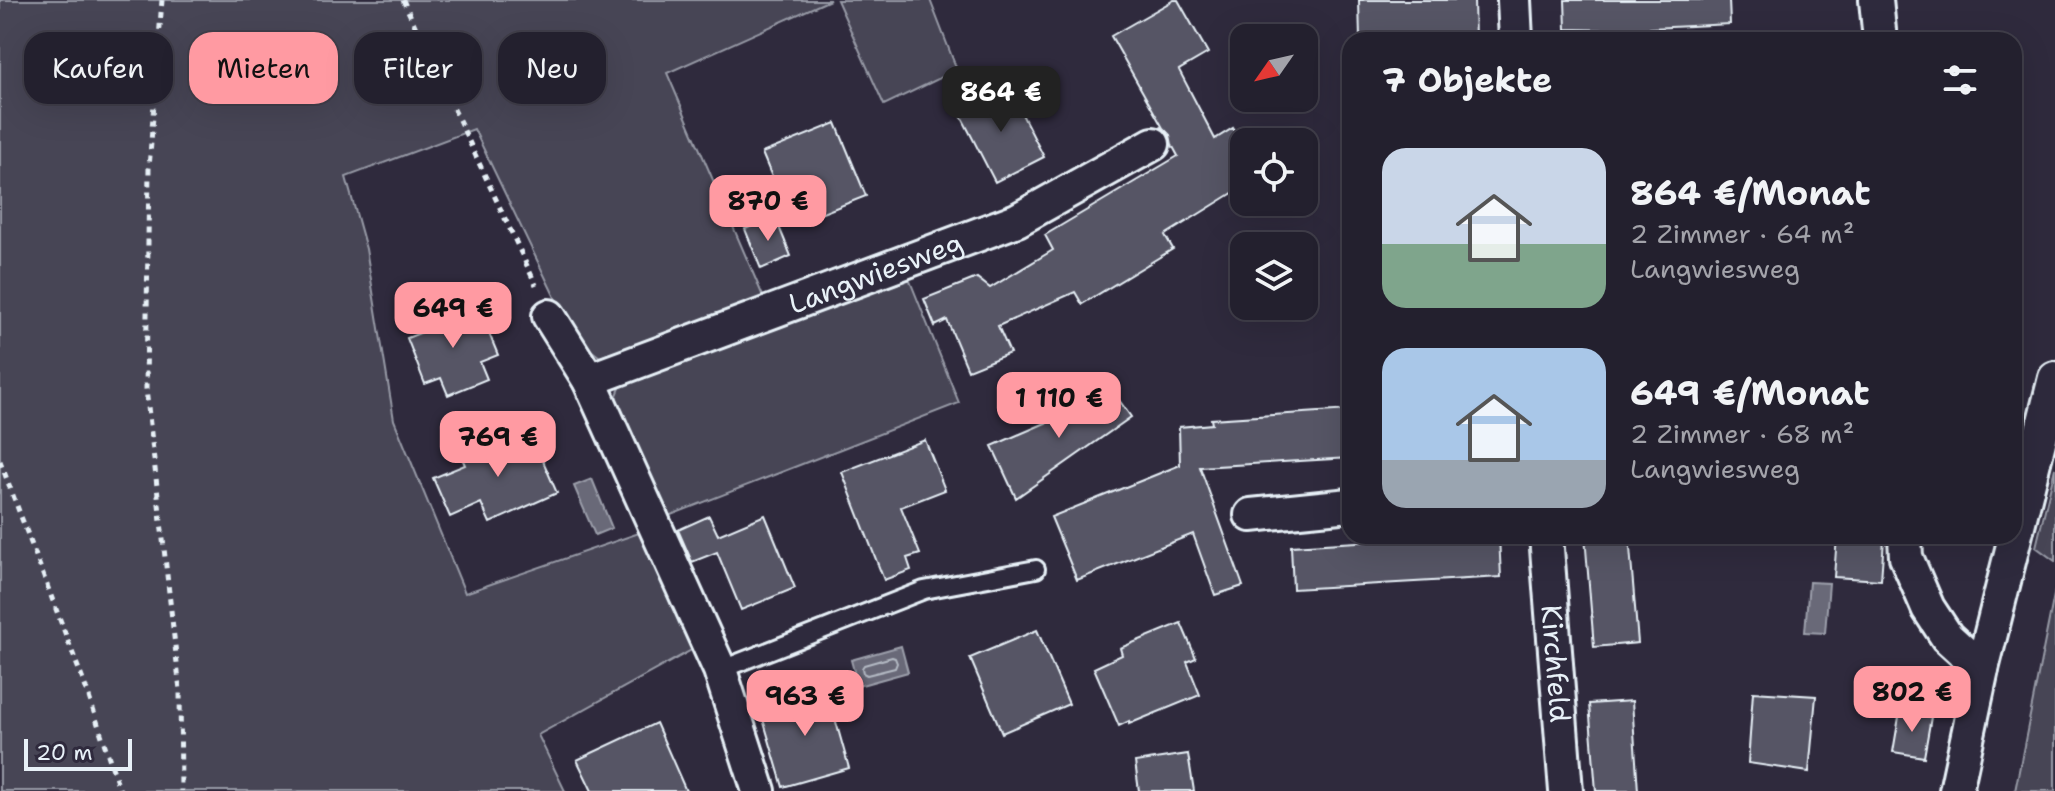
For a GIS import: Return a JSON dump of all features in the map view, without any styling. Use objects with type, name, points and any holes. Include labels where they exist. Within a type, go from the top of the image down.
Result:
[{"type":"street","points":[[1514,0],[1516,32]]},
{"type":"street","points":[[1876,0],[1879,32]]},
{"type":"street","name":"Langwiesweg","points":[[589,380],[1017,220],[1153,144]]},
{"type":"street","points":[[549,316],[589,380],[720,670],[759,791]]},
{"type":"street","points":[[2022,510],[2055,378]]},
{"type":"street","points":[[1251,515],[1342,506]]},
{"type":"street","name":"Kirchfeld","points":[[1547,544],[1566,791]]},
{"type":"street","points":[[1905,544],[1906,557],[1928,608],[1947,637],[1982,669]]},
{"type":"street","points":[[1956,791],[2013,544]]},
{"type":"lane","points":[[720,670],[924,590],[1036,569]]},
{"type":"path","points":[[162,0],[149,168],[146,389],[180,690],[181,791]]},
{"type":"path","points":[[403,0],[549,316]]},
{"type":"path","points":[[0,461],[87,691],[120,791]]},
{"type":"shaded area","points":[[0,0],[830,0],[667,73],[765,301],[600,357],[574,337],[474,129],[346,177],[366,249],[394,420],[465,593],[642,532],[695,648],[538,735],[565,791],[0,791]]},
{"type":"shaded area","points":[[837,0],[930,0],[957,70],[884,105]]},
{"type":"shaded area","points":[[908,276],[959,403],[658,520],[612,407],[622,383]]},
{"type":"shaded area","points":[[2055,468],[2055,561],[2036,547]]},
{"type":"shaded area","points":[[2055,590],[2055,791],[2015,791]]},
{"type":"water","points":[[592,479],[612,528],[595,535],[574,486]]},
{"type":"water","points":[[1809,582],[1829,583],[1825,633],[1805,632]]},
{"type":"water","points":[[901,646],[908,672],[858,686],[851,660]]},
{"type":"building","points":[[1178,0],[1208,53],[1179,70],[1215,139],[1230,130],[1230,195],[1165,235],[1173,249],[1082,304],[1075,292],[998,326],[1010,353],[968,370],[947,320],[935,326],[924,299],[977,278],[990,288],[1053,250],[1045,235],[1178,156],[1170,135],[1163,128],[1111,36]]},
{"type":"building","points":[[1359,0],[1474,0],[1475,32],[1360,32]]},
{"type":"building","points":[[1565,0],[1729,0],[1730,24],[1566,29]]},
{"type":"building","points":[[1007,85],[1044,157],[995,182],[958,110]]},
{"type":"building","points":[[836,123],[866,196],[792,225],[762,153]]},
{"type":"building","points":[[775,217],[791,256],[761,269],[745,229]]},
{"type":"building","points":[[453,308],[457,318],[479,309],[498,355],[480,362],[487,379],[448,395],[441,378],[425,384],[407,338],[425,331],[421,321]]},
{"type":"building","points":[[1107,383],[1131,417],[1016,498],[992,446],[1057,418]]},
{"type":"building","points":[[1342,411],[1342,458],[1200,467],[1243,586],[1215,595],[1193,534],[1077,580],[1051,517],[1180,465],[1179,427],[1212,424],[1211,419]]},
{"type":"building","points":[[529,429],[557,493],[490,523],[481,503],[450,517],[433,478],[465,465],[462,458]]},
{"type":"building","points":[[925,440],[945,490],[901,507],[920,554],[907,558],[911,570],[884,580],[842,472]]},
{"type":"building","points":[[765,515],[795,588],[741,610],[717,552],[692,562],[678,530],[709,516],[718,535]]},
{"type":"building","points":[[1342,543],[1499,544],[1501,577],[1293,589],[1291,546]]},
{"type":"building","points":[[1586,544],[1630,544],[1638,643],[1594,647]]},
{"type":"building","points":[[1836,544],[1884,544],[1881,580],[1834,577]]},
{"type":"building","points":[[1181,623],[1196,658],[1187,662],[1200,695],[1119,726],[1094,668],[1122,655],[1120,648]]},
{"type":"building","points":[[1037,630],[1069,704],[1002,733],[970,658]]},
{"type":"building","points":[[827,690],[849,768],[783,787],[760,709]]},
{"type":"building","points":[[1753,692],[1816,696],[1809,772],[1748,763]]},
{"type":"building","points":[[1632,701],[1638,791],[1596,791],[1589,704]]},
{"type":"building","points":[[1900,711],[1931,717],[1924,757],[1893,752]]},
{"type":"building","points":[[656,723],[686,791],[592,791],[577,760]]},
{"type":"building","points":[[1188,754],[1194,791],[1139,791],[1135,762]]}]
